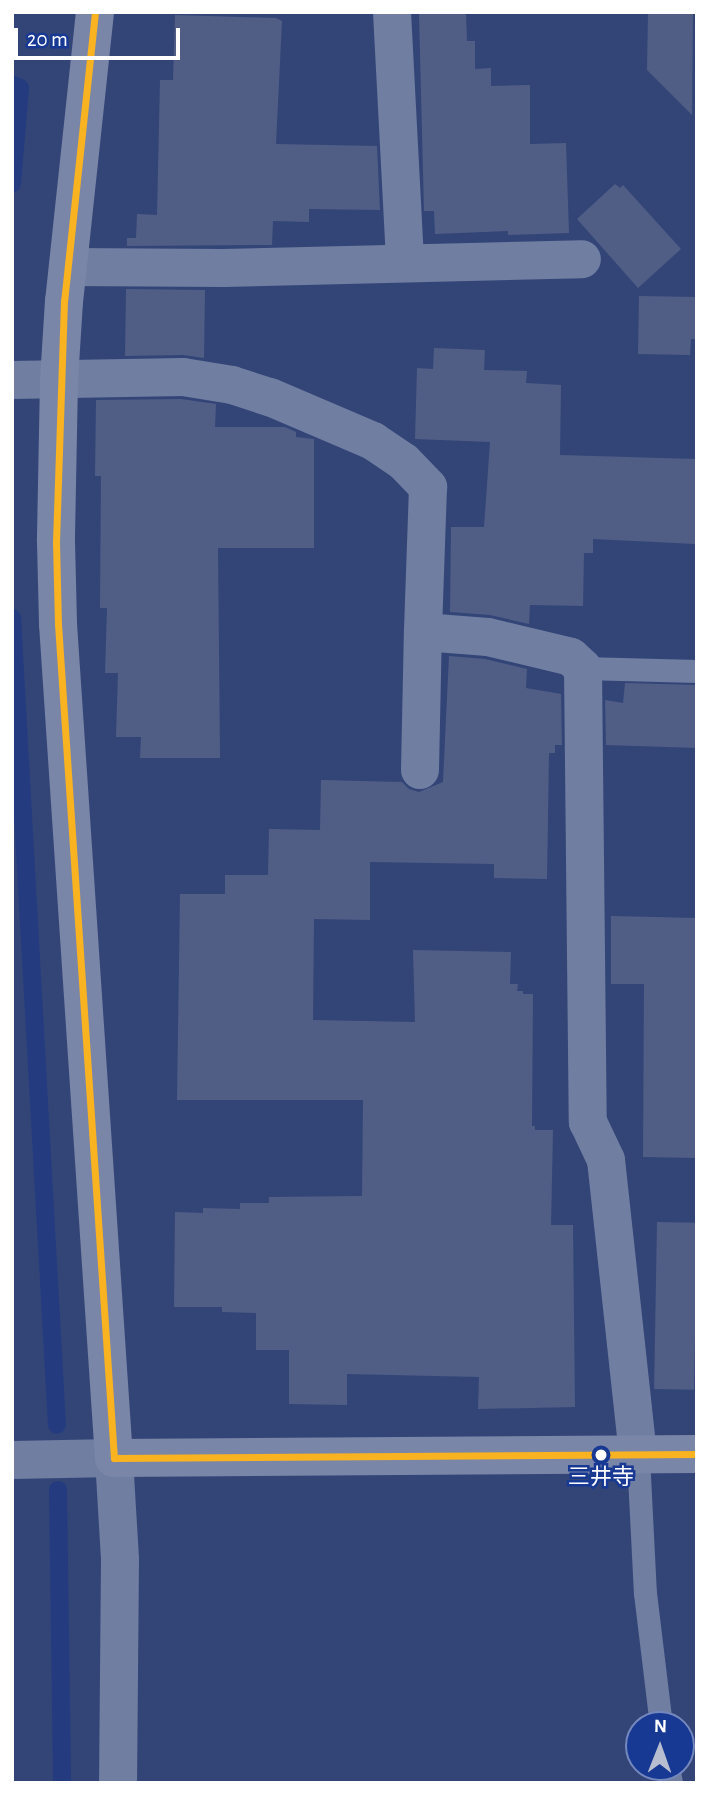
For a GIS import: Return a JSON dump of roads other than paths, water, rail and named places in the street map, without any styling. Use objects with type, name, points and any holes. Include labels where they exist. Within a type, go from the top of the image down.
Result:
[{"type":"main road","points":[[95,12],[68,267],[31,380],[56,542],[58,624],[114,1458],[697,1454]]},
{"type":"street","points":[[392,12],[405,262]]},
{"type":"street","points":[[68,267],[223,268],[582,259]]},
{"type":"street","points":[[31,380],[183,377],[232,386],[342,426],[404,462],[428,487],[420,770]]},
{"type":"street","points":[[423,632],[488,637],[571,657],[583,668],[588,1122],[606,1160],[638,1456]]},
{"type":"street","points":[[12,1460],[114,1458],[120,1559],[118,1783]]},
{"type":"lane","points":[[583,668],[697,671]]},
{"type":"lane","points":[[638,1456],[645,1593],[659,1711]]},
{"type":"waterway","points":[[12,84],[20,88],[12,184]]},
{"type":"waterway","points":[[12,618],[57,1425]]},
{"type":"waterway","points":[[58,1490],[62,1783]]},
{"type":"place","name":"三井寺","points":[[601,1455]]}]
